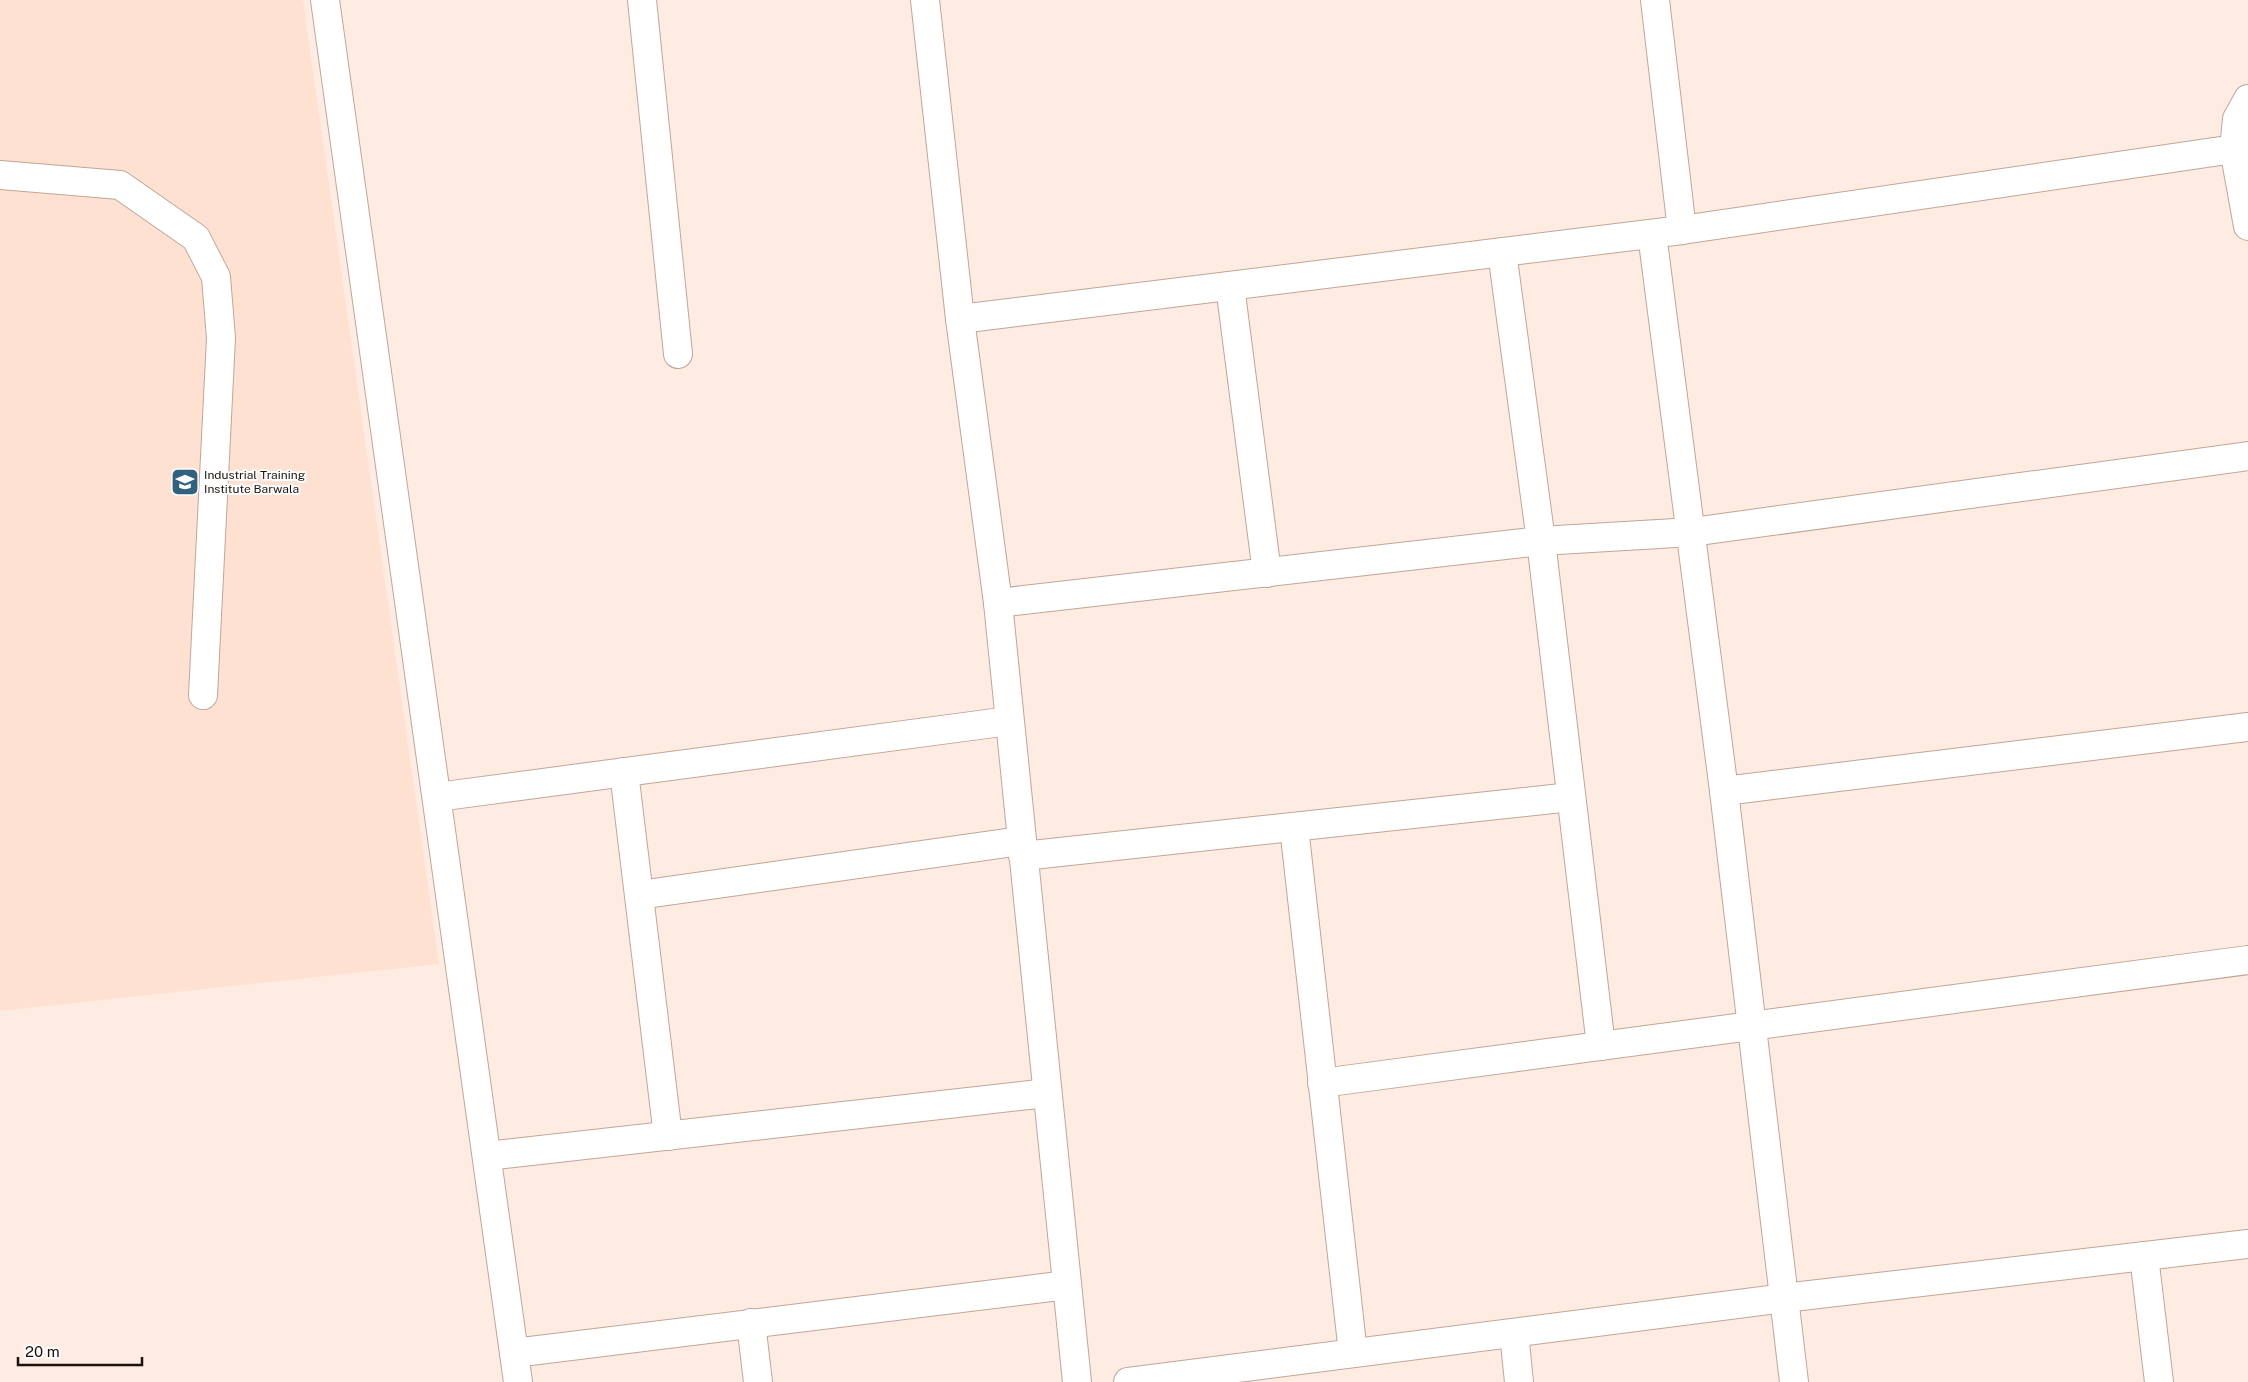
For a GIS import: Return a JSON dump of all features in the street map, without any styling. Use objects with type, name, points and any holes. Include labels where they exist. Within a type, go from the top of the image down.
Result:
[{"type":"street","points":[[325,0],[518,1382]]},
{"type":"street","points":[[642,0],[678,354]]},
{"type":"street","points":[[926,0],[960,319],[998,603],[1076,1382]]},
{"type":"street","points":[[1655,0],[1682,230]]},
{"type":"street","points":[[2248,99],[2237,119],[2234,149],[2248,226]]},
{"type":"street","points":[[960,319],[1682,230],[2234,149]]},
{"type":"street","points":[[0,175],[120,185],[196,238],[216,278],[222,338],[203,695]]},
{"type":"street","points":[[1652,234],[1692,532],[1794,1382]]},
{"type":"street","points":[[1502,252],[1541,541],[1601,1046]]},
{"type":"street","points":[[1230,286],[1266,573]]},
{"type":"street","points":[[998,603],[1541,541],[1692,532],[2248,456]]},
{"type":"street","points":[[436,797],[1009,722]]},
{"type":"street","points":[[1724,791],[2248,727]]},
{"type":"street","points":[[624,772],[668,1136]]},
{"type":"street","points":[[639,895],[1022,848],[1294,827],[1571,797]]},
{"type":"street","points":[[1294,827],[1353,1353]]},
{"type":"street","points":[[1322,1083],[2248,960]]},
{"type":"street","points":[[487,1156],[1047,1093]]},
{"type":"street","points":[[1128,1382],[1280,1372],[1353,1353],[1784,1298],[2248,1244]]},
{"type":"street","points":[[2144,1256],[2159,1382]]},
{"type":"street","points":[[514,1353],[1067,1285]]},
{"type":"street","points":[[751,1324],[758,1382]]},
{"type":"street","points":[[1514,1333],[1519,1382]]},
{"type":"shaded area","name":"Industrial Training Institute Barwala","points":[[0,0],[303,0],[439,964],[0,1011]]},
{"type":"place","name":"Industrial Training Institute Barwala","points":[[185,482]]}]
